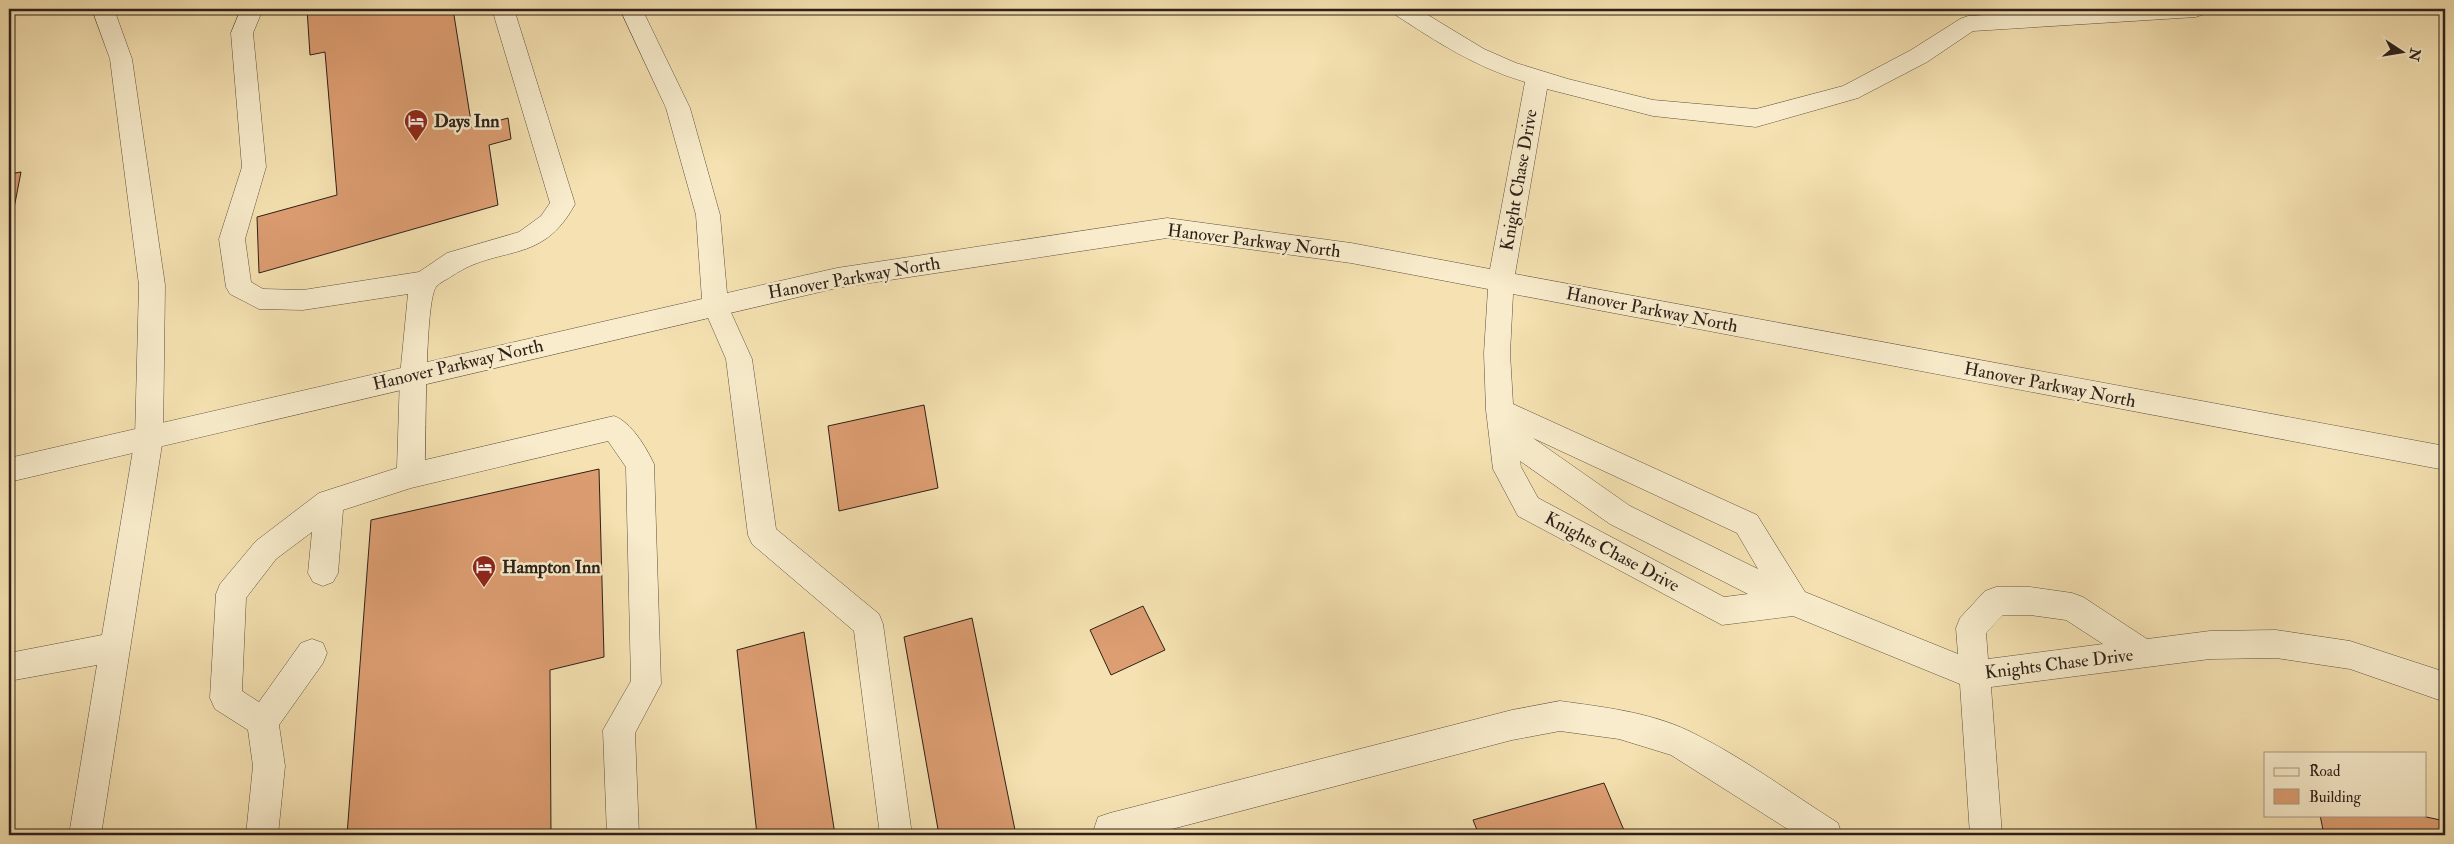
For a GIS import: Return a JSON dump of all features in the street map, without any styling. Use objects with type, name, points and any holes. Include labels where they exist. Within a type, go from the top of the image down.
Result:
[{"type":"street","points":[[85,835],[149,438],[152,285],[120,59],[103,9]]},
{"type":"street","points":[[252,9],[242,33],[254,167],[232,239],[239,287],[259,299],[303,300],[425,281],[456,260],[527,239],[550,223],[562,204],[503,9]]},
{"type":"street","points":[[631,9],[678,108],[708,215],[715,304],[739,359],[762,535],[868,624],[896,835]]},
{"type":"street","points":[[1402,9],[1476,55],[1508,69],[1537,78],[1653,108],[1756,118],[1850,92],[1919,56],[1968,24],[2196,9]]},
{"type":"street","name":"Knight Chase Drive","points":[[1501,281],[1537,78]]},
{"type":"street","name":"Hanover Parkway North","points":[[9,470],[715,304],[837,278],[1167,228],[1351,253],[2445,458]]},
{"type":"street","points":[[411,476],[413,376],[419,300],[425,281]]},
{"type":"street","name":"Knights Chase Drive","points":[[1501,281],[1497,354],[1500,410],[1507,469],[1528,507],[1722,611],[1794,602]]},
{"type":"street","points":[[1500,410],[1747,524],[1794,602]]},
{"type":"street","name":"Knights Chase Drive","points":[[1500,410],[1525,449],[1620,515],[1794,602],[1974,675],[2210,644],[2276,644],[2350,655],[2445,687]]},
{"type":"street","points":[[263,722],[226,698],[231,594],[266,550],[328,502],[411,476],[614,428],[640,464],[646,684],[619,730],[623,835]]},
{"type":"street","points":[[323,573],[328,502]]},
{"type":"street","points":[[1604,548],[1620,515]]},
{"type":"street","name":"Knights Chase Drive","points":[[1974,675],[1971,628],[1996,602],[2030,601],[2072,607],[2143,653]]},
{"type":"street","points":[[9,666],[115,647]]},
{"type":"street","points":[[262,835],[269,766],[263,722],[312,653]]},
{"type":"street","points":[[1974,675],[1986,835]]},
{"type":"street","points":[[1110,829],[1512,725],[1560,716],[1619,724],[1678,742],[1729,772],[1826,835]]},
{"type":"building","name":"Days Inn","points":[[307,9],[453,9],[472,128],[508,118],[511,139],[489,145],[498,205],[259,273],[257,217],[337,195],[325,52],[310,55]]},
{"type":"building","points":[[21,172],[9,234],[9,174]]},
{"type":"building","points":[[924,405],[938,488],[839,511],[828,426]]},
{"type":"building","name":"Hampton Inn","points":[[599,469],[604,657],[550,670],[551,835],[347,835],[371,520]]},
{"type":"building","points":[[1143,606],[1165,650],[1111,675],[1090,630]]},
{"type":"building","points":[[972,618],[1016,835],[939,835],[904,637]]},
{"type":"building","points":[[804,632],[835,835],[757,835],[737,650]]},
{"type":"building","points":[[1604,783],[1626,835],[1479,835],[1473,820]]},
{"type":"building","points":[[2320,816],[2422,816],[2445,821],[2445,835],[2324,835]]},
{"type":"place","name":"Days Inn","points":[[416,142]]},
{"type":"place","name":"Hampton Inn","points":[[484,588]]}]
